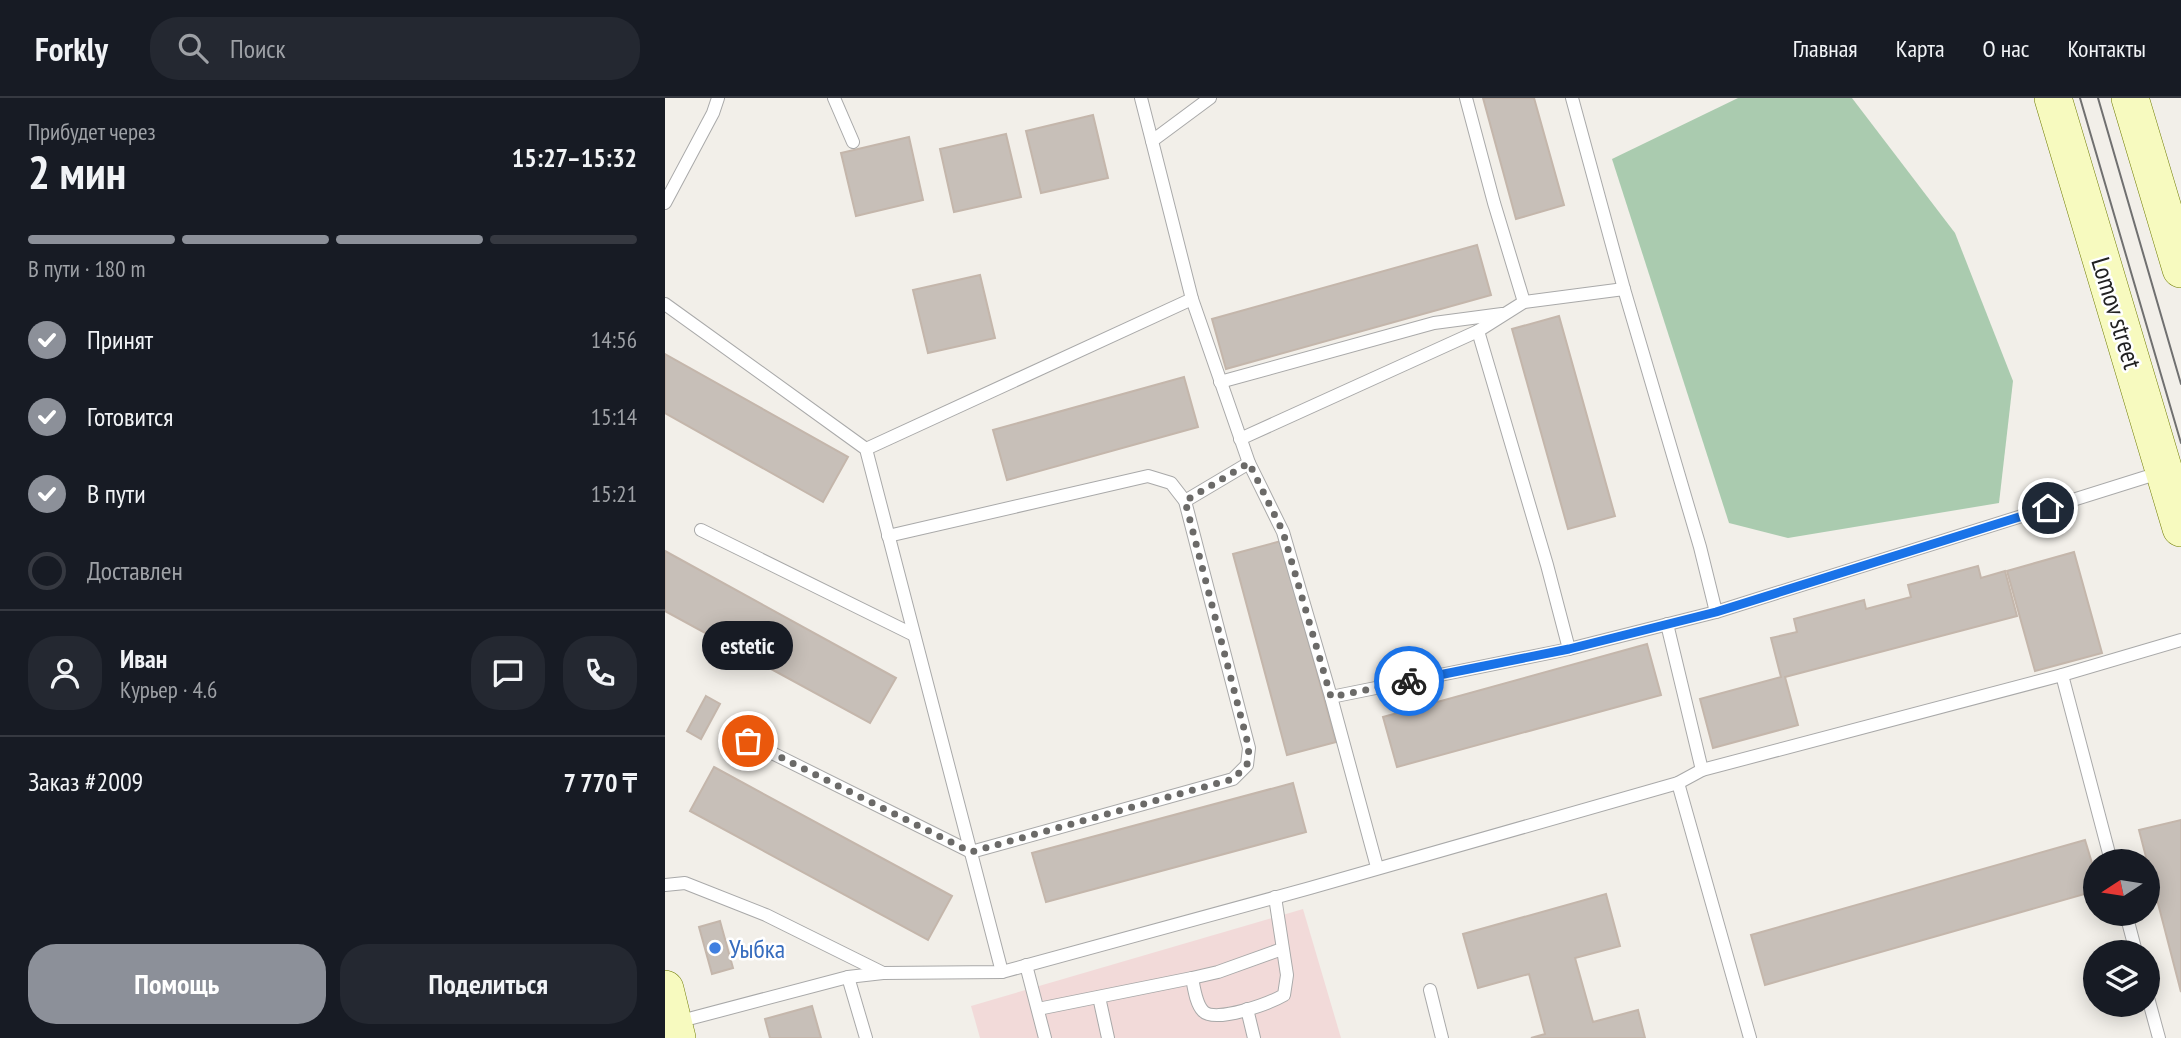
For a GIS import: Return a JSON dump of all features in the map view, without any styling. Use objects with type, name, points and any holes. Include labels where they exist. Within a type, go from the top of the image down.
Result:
[{"type":"main road","name":"Lomov street","points":[[2053,98],[2181,528]]},
{"type":"main road","points":[[2130,98],[2181,269]]},
{"type":"lane","points":[[665,203],[713,113],[717,98]]},
{"type":"lane","points":[[834,98],[853,142]]},
{"type":"lane","points":[[1141,98],[1192,299],[1249,463],[1283,532],[1377,867]]},
{"type":"lane","points":[[1152,141],[1210,98]]},
{"type":"lane","points":[[1466,98],[1524,302]]},
{"type":"lane","points":[[1572,98],[1700,547],[1716,612]]},
{"type":"lane","points":[[1240,439],[1478,331],[1524,302],[1625,289]]},
{"type":"lane","points":[[866,449],[1192,299]]},
{"type":"lane","points":[[665,304],[866,449],[1002,972]]},
{"type":"lane","points":[[1220,382],[1433,323],[1506,314]]},
{"type":"lane","points":[[1478,331],[1569,649]]},
{"type":"lane","points":[[1185,501],[1249,463]]},
{"type":"lane","points":[[1331,697],[1569,649],[1716,612],[2164,471]]},
{"type":"lane","points":[[748,741],[971,852],[1233,779],[1247,765],[1249,748],[1185,501],[1171,482],[1148,476],[888,536]]},
{"type":"lane","points":[[701,530],[914,635]]},
{"type":"lane","points":[[1667,624],[1702,770]]},
{"type":"lane","points":[[672,1017],[848,977],[883,973],[1002,972],[1678,783],[1702,770],[2061,675],[2181,640]]},
{"type":"lane","points":[[2061,675],[2109,849]]},
{"type":"lane","points":[[1678,783],[1750,1038]]},
{"type":"lane","points":[[665,885],[685,883],[766,915],[883,973]]},
{"type":"lane","points":[[1192,978],[1203,1012],[1211,1015],[1234,1013],[1274,1001],[1284,995],[1287,975],[1275,897]]},
{"type":"lane","points":[[1038,1009],[1218,972],[1282,949]]},
{"type":"lane","points":[[1026,965],[1045,1038]]},
{"type":"lane","points":[[848,977],[866,1038]]},
{"type":"lane","points":[[1430,990],[1442,1038]]},
{"type":"lane","points":[[1099,997],[1108,1038]]},
{"type":"lane","points":[[1247,1009],[1254,1038]]},
{"type":"lane","points":[[2153,1017],[2159,1038]]},
{"type":"shaded area","points":[[1303,909],[1341,1038],[980,1038],[971,1006]]},
{"type":"green space","points":[[1738,98],[1852,98],[1955,233],[2013,381],[1999,503],[1788,538],[1729,523],[1612,159]]},
{"type":"building","points":[[1483,98],[1534,98],[1564,205],[1516,219]]},
{"type":"building","points":[[1093,115],[1108,178],[1041,193],[1026,131]]},
{"type":"building","points":[[1006,134],[1021,197],[954,212],[940,149]]},
{"type":"building","points":[[909,137],[923,200],[856,216],[841,153]]},
{"type":"building","points":[[1477,245],[1491,295],[1226,369],[1212,319]]},
{"type":"building","points":[[980,275],[995,338],[928,353],[913,290]]},
{"type":"building","points":[[1559,316],[1615,516],[1568,529],[1512,329]]},
{"type":"building","points":[[665,354],[848,457],[823,502],[665,413]]},
{"type":"building","points":[[1184,377],[1198,427],[1007,480],[993,430]]},
{"type":"building","points":[[1281,541],[1336,742],[1287,755],[1233,554]]},
{"type":"building","points":[[665,551],[896,678],[870,723],[665,611]]},
{"type":"building","points":[[2074,552],[2102,653],[2035,671],[2007,571]]},
{"type":"building","points":[[1978,566],[1981,578],[2005,571],[2017,616],[1785,677],[1798,725],[1713,748],[1700,699],[1781,677],[1771,638],[1797,632],[1794,619],[1864,600],[1866,609],[1911,597],[1908,585]]},
{"type":"building","points":[[1647,644],[1661,695],[1397,767],[1383,717]]},
{"type":"building","points":[[706,696],[720,704],[701,739],[687,731]]},
{"type":"building","points":[[714,767],[952,896],[928,940],[690,811]]},
{"type":"building","points":[[1293,783],[1306,832],[1046,902],[1032,853]]},
{"type":"building","points":[[2181,820],[2181,992],[2160,911],[2160,849],[2144,849],[2139,830]]},
{"type":"building","points":[[2085,840],[2088,849],[2083,849],[2083,894],[1765,985],[1751,935]]},
{"type":"building","points":[[1606,894],[1620,946],[1575,958],[1593,1022],[1638,1010],[1645,1038],[1531,1038],[1545,1034],[1529,974],[1478,988],[1463,934]]},
{"type":"building","points":[[720,921],[733,968],[712,974],[699,927]]},
{"type":"building","points":[[812,1006],[821,1038],[770,1038],[765,1019]]},
{"type":"tram line","points":[[2080,98],[2181,443]]},
{"type":"tram line","points":[[2098,98],[2181,384]]},
{"type":"way so far","points":[[748,741],[971,852],[1233,779],[1247,765],[1249,748],[1185,501],[1249,463],[1283,532],[1331,697],[1409,681]]},
{"type":"place","name":"estetic","points":[[748,741]]},
{"type":"place","name":"Уыбка","points":[[715,948]]},
{"type":"route","points":[[1409,681],[1569,649],[1716,612],[2048,508]]}]
